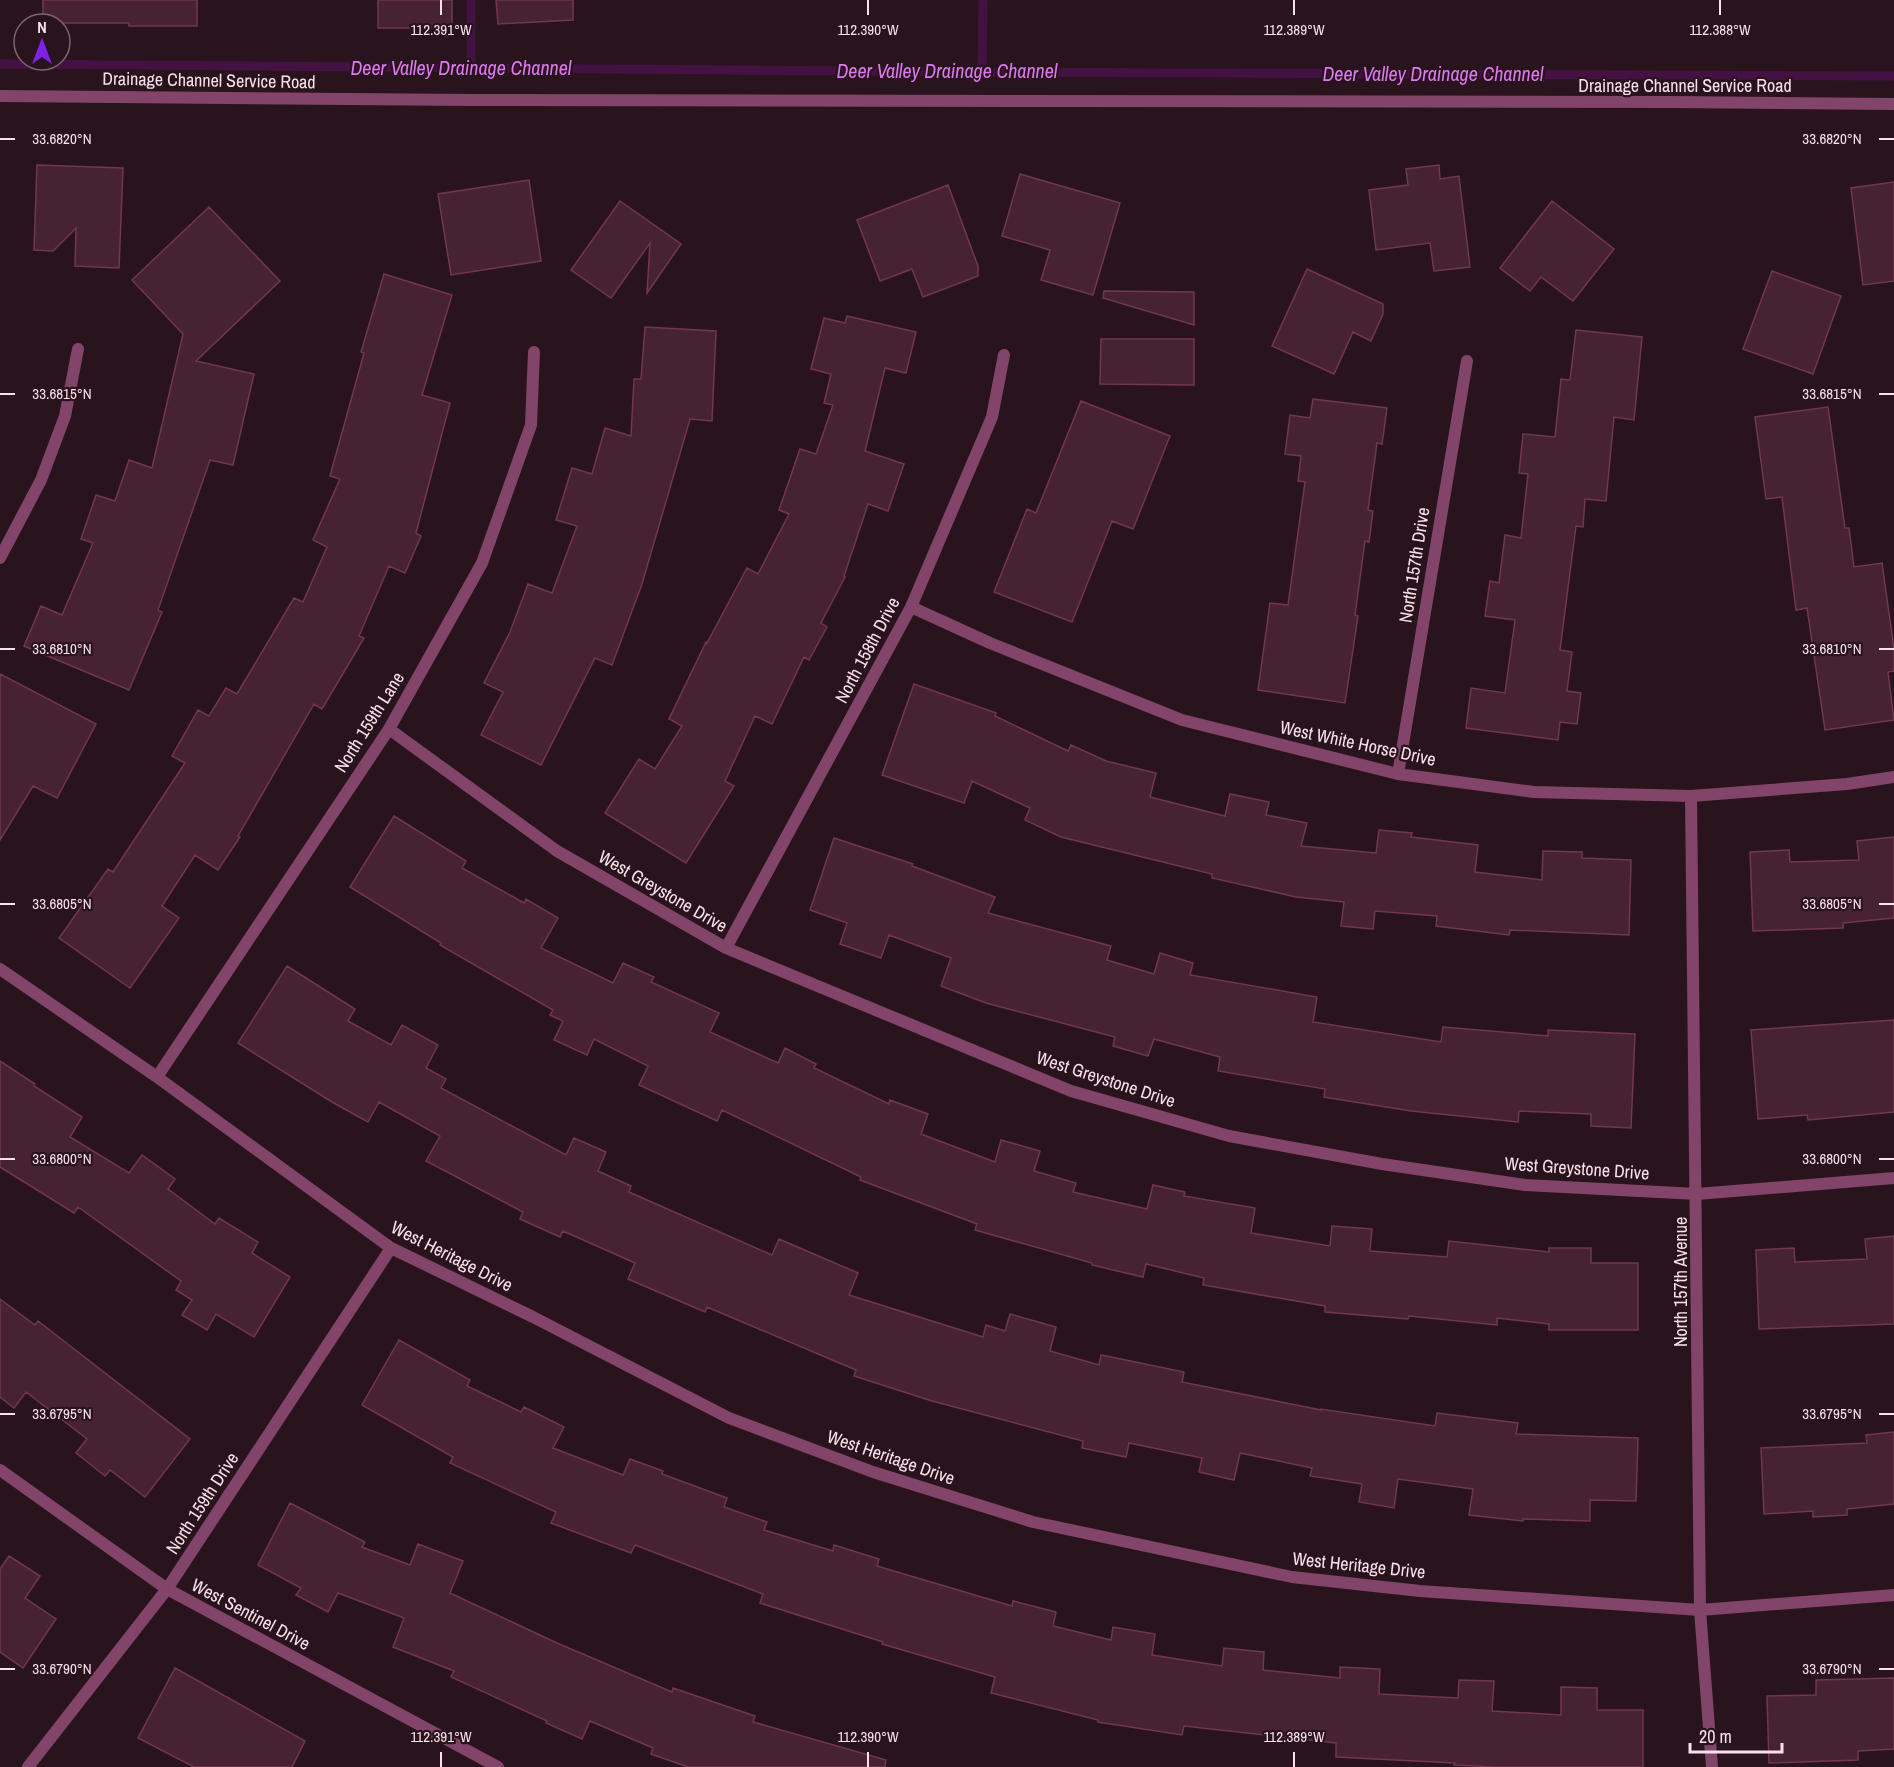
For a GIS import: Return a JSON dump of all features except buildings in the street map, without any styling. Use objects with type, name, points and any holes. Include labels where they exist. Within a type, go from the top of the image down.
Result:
[{"type":"street","name":"Drainage Channel Service Road","points":[[0,96],[485,100],[1894,104]]},
{"type":"street","points":[[0,558],[41,480],[65,416],[78,349]]},
{"type":"street","name":"North 159th Lane","points":[[157,1077],[389,729],[482,563],[531,425],[534,352]]},
{"type":"street","name":"North 158th Drive","points":[[726,948],[911,607],[992,417],[1004,355]]},
{"type":"street","name":"North 157th Drive","points":[[1398,774],[1467,362]]},
{"type":"street","name":"West White Horse Drive","points":[[911,607],[990,643],[1182,720],[1398,774],[1534,792],[1691,796],[1847,784],[1894,777]]},
{"type":"street","name":"West Greystone Drive","points":[[389,729],[557,851],[726,948],[1071,1090],[1229,1136],[1382,1164],[1525,1185],[1697,1194],[1894,1178]]},
{"type":"street","name":"North 157th Avenue","points":[[1691,796],[1700,1610],[1712,1767]]},
{"type":"street","name":"West Heritage Drive","points":[[0,969],[157,1077],[391,1248],[729,1418],[873,1472],[1033,1522],[1292,1577],[1420,1591],[1700,1610],[1894,1595]]},
{"type":"street","name":"North 159th Drive","points":[[28,1767],[167,1589],[391,1248]]},
{"type":"street","name":"West Sentinel Drive","points":[[0,1470],[167,1589],[498,1767]]},
{"type":"waterway","points":[[471,0],[471,67]]},
{"type":"waterway","points":[[982,72],[983,0]]},
{"type":"waterway","name":"Deer Valley Drainage Channel","points":[[0,64],[1894,76]]}]
